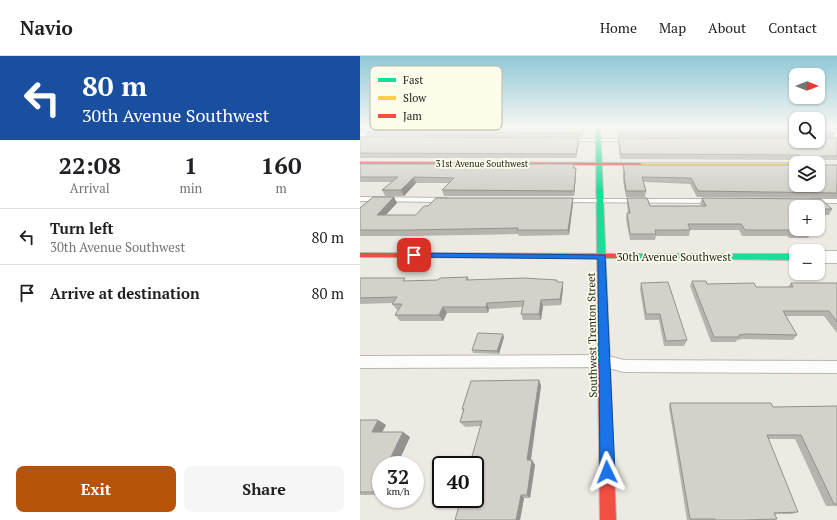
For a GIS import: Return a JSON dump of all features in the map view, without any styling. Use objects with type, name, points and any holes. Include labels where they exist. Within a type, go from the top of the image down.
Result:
[{"type":"street","name":"Southwest Trenton Street","points":[[598,148],[608,520]]},
{"type":"street","name":"31st Avenue Southwest","points":[[360,163],[789,165]]},
{"type":"street","name":"30th Avenue Southwest","points":[[360,255],[789,257]]},
{"type":"street","points":[[825,257],[837,257]]},
{"type":"lane","points":[[360,199],[453,200]]},
{"type":"lane","points":[[555,201],[725,201]]},
{"type":"lane","points":[[825,201],[837,201]]},
{"type":"lane","points":[[360,362],[604,361],[624,366],[837,367]]},
{"type":"building","points":[[360,148],[577,148],[576,154],[360,153]]},
{"type":"building","points":[[620,148],[837,148],[837,156],[621,154]]},
{"type":"building","points":[[360,164],[574,164],[573,168],[576,168],[574,191],[442,190],[454,178],[414,177],[401,190],[382,190],[398,177],[360,177]]},
{"type":"building","points":[[623,165],[789,165],[789,192],[825,192],[825,165],[837,165],[837,193],[698,191],[691,178],[642,177],[646,191],[626,191]]},
{"type":"building","points":[[373,197],[394,197],[377,215],[416,215],[424,206],[428,206],[436,198],[573,198],[568,230],[517,230],[518,228],[360,230],[360,208]]},
{"type":"building","points":[[627,198],[647,198],[650,206],[706,206],[702,198],[822,200],[789,200],[789,230],[745,230],[741,224],[688,224],[690,230],[655,230],[656,234],[630,234],[627,213],[630,213]]},
{"type":"building","points":[[825,203],[832,209],[825,209]]},
{"type":"building","points":[[468,277],[466,280],[524,278],[557,280],[557,282],[563,282],[560,299],[541,300],[539,314],[521,314],[524,301],[487,303],[486,307],[443,307],[439,315],[395,315],[402,304],[392,304],[397,297],[360,298],[360,278],[405,278],[403,281]]},
{"type":"building","points":[[692,281],[706,281],[707,284],[754,283],[756,287],[793,287],[791,283],[837,283],[837,322],[829,311],[783,311],[797,335],[746,334],[739,335],[739,337],[714,337]]},
{"type":"building","points":[[668,282],[687,340],[666,341],[660,314],[646,314],[641,283]]},
{"type":"building","points":[[478,333],[503,334],[497,351],[472,350]]},
{"type":"building","points":[[539,380],[527,460],[532,460],[527,495],[521,495],[516,520],[455,520],[458,508],[484,508],[484,456],[472,456],[482,421],[460,422],[464,409],[462,409],[471,381]]},
{"type":"building","points":[[670,403],[771,403],[773,407],[837,406],[837,504],[834,504],[801,435],[767,435],[798,512],[774,513],[777,519],[690,519]]},
{"type":"building","points":[[360,420],[378,420],[372,432],[403,432],[391,456],[372,456],[372,492],[360,492]]},
{"type":"traffic: fast","points":[[599,148],[604,364]]},
{"type":"traffic: fast","points":[[627,256],[789,257]]},
{"type":"traffic: slow","points":[[640,164],[789,165]]},
{"type":"traffic: jam","points":[[360,163],[640,164]]},
{"type":"traffic: jam","points":[[360,255],[627,256]]},
{"type":"traffic: jam","points":[[604,364],[608,520]]},
{"type":"route","points":[[414,255],[602,256],[607,472]]}]
